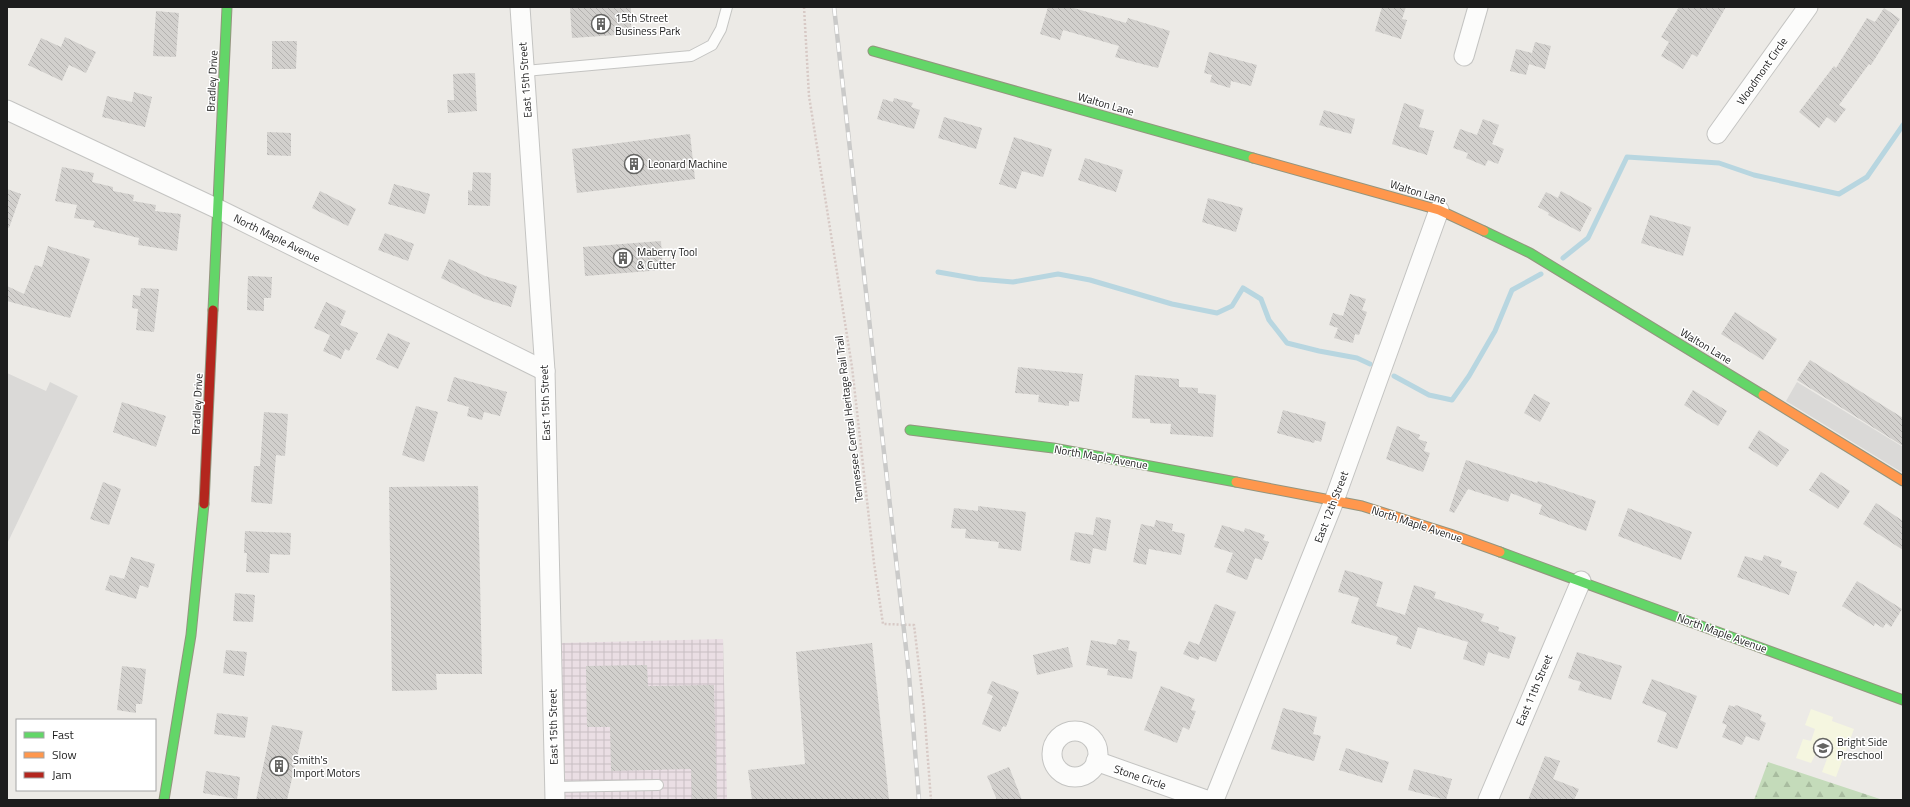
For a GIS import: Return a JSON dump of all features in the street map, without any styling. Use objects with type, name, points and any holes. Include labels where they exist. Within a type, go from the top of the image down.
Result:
[{"type":"street","name":"Bradley Drive","points":[[164,800],[191,635],[205,499],[227,7]]},
{"type":"street","name":"East 15th Street","points":[[520,7],[545,371],[555,793]]},
{"type":"street","points":[[1464,56],[1478,7]]},
{"type":"street","name":"Woodmont Circle","points":[[1718,134],[1808,7]]},
{"type":"street","name":"Walton Lane","points":[[873,50],[1439,210],[1530,253],[1903,481]]},
{"type":"street","name":"North Maple Avenue","points":[[7,110],[218,209],[545,371]]},
{"type":"street","name":"East 12th Street","points":[[1214,800],[1334,501],[1439,210]]},
{"type":"street","name":"North Maple Avenue","points":[[910,430],[1053,448],[1362,506],[1450,534],[1903,700]]},
{"type":"street","name":"East 11th Street","points":[[1488,800],[1581,581]]},
{"type":"street","name":"Stone Circle","points":[[1096,761],[1206,800]]},
{"type":"lane","points":[[525,71],[691,56],[712,45],[721,29],[727,7]]},
{"type":"lane","points":[[555,793],[658,785]]},
{"type":"path","name":"Tennessee Central Heritage Rail Trail","points":[[804,7],[809,96],[852,367],[874,563],[883,624],[914,625],[924,708],[930,800]]},
{"type":"shaded area","points":[[7,373],[46,391],[50,382],[78,396],[7,544]]},
{"type":"shaded area","points":[[1797,382],[1903,447],[1903,473],[1786,401]]},
{"type":"shaded area","points":[[723,639],[727,800],[565,800],[561,643]]},
{"type":"shaded area","name":"Bright Side Preschool","points":[[1811,709],[1833,717],[1832,721],[1854,729],[1836,777],[1822,772],[1827,759],[1815,755],[1811,763],[1796,758],[1803,739],[1811,741],[1815,729],[1805,725]]},
{"type":"green space","points":[[1768,762],[1883,800],[1754,800]]},
{"type":"building","name":"15th Street Business Park","points":[[570,7],[631,7],[631,34],[572,38]]},
{"type":"building","points":[[1048,7],[1070,7],[1126,23],[1128,18],[1170,31],[1158,68],[1115,57],[1119,46],[1063,30],[1060,40],[1040,34]]},
{"type":"building","points":[[1382,7],[1406,7],[1402,19],[1407,20],[1401,39],[1375,31]]},
{"type":"building","points":[[1679,7],[1726,7],[1697,57],[1692,54],[1683,69],[1661,56],[1669,42],[1661,37]]},
{"type":"building","points":[[1884,8],[1900,19],[1871,65],[1869,64],[1839,105],[1846,109],[1835,123],[1827,117],[1819,128],[1799,112],[1834,66],[1836,68],[1867,18],[1875,22]]},
{"type":"building","points":[[156,11],[179,13],[176,57],[153,56]]},
{"type":"building","points":[[65,37],[96,52],[86,73],[69,65],[62,81],[28,65],[41,38],[61,47]]},
{"type":"building","points":[[272,41],[297,41],[296,69],[272,69]]},
{"type":"building","points":[[1535,42],[1551,46],[1545,69],[1529,64]]},
{"type":"building","points":[[1516,49],[1532,53],[1526,75],[1510,71]]},
{"type":"building","points":[[1209,52],[1257,65],[1251,86],[1231,81],[1230,88],[1210,82],[1212,75],[1204,73]]},
{"type":"building","points":[[475,73],[477,111],[448,113],[447,100],[454,100],[453,74]]},
{"type":"building","points":[[134,92],[152,97],[145,127],[102,117],[107,96],[132,102]]},
{"type":"building","points":[[894,98],[913,103],[911,107],[920,110],[914,129],[877,119],[883,99],[893,102]]},
{"type":"building","points":[[1404,103],[1424,110],[1419,127],[1434,131],[1427,155],[1392,144]]},
{"type":"building","points":[[1324,110],[1355,119],[1351,134],[1319,125]]},
{"type":"building","points":[[944,117],[982,128],[976,149],[938,138]]},
{"type":"building","points":[[1483,119],[1499,125],[1492,144],[1504,149],[1498,164],[1488,160],[1485,166],[1466,158],[1468,153],[1453,148],[1460,129],[1477,135]]},
{"type":"building","points":[[267,132],[291,133],[291,156],[267,155]]},
{"type":"building","name":"Leonard Machine","points":[[690,134],[695,179],[577,193],[572,149]]},
{"type":"building","points":[[1014,137],[1052,149],[1043,177],[1022,171],[1016,189],[999,184]]},
{"type":"building","points":[[1085,158],[1123,170],[1116,192],[1078,180]]},
{"type":"building","points":[[62,167],[94,173],[92,182],[113,187],[113,191],[134,195],[133,201],[156,205],[155,211],[181,214],[177,251],[138,245],[139,238],[93,227],[95,221],[74,218],[77,205],[55,201]]},
{"type":"building","points":[[473,172],[491,173],[490,206],[468,205],[468,190],[472,191]]},
{"type":"building","points":[[394,184],[430,194],[425,214],[388,204]]},
{"type":"building","points":[[7,189],[21,194],[9,228],[7,227]]},
{"type":"building","points":[[320,191],[356,209],[348,226],[312,208]]},
{"type":"building","points":[[1561,191],[1592,208],[1580,232],[1548,215],[1549,213],[1538,207],[1546,192],[1558,198]]},
{"type":"building","points":[[1208,198],[1243,208],[1236,232],[1202,222]]},
{"type":"building","points":[[1650,215],[1691,227],[1683,256],[1641,243]]},
{"type":"building","points":[[385,233],[414,244],[408,261],[378,250]]},
{"type":"building","name":"Maberry Tool & Cutter","points":[[661,241],[663,270],[585,276],[583,247]]},
{"type":"building","points":[[48,246],[90,259],[70,318],[7,301],[7,286],[24,294],[35,265],[42,267]]},
{"type":"building","points":[[449,259],[485,276],[517,286],[511,307],[485,299],[441,278]]},
{"type":"building","points":[[248,276],[272,277],[271,298],[264,298],[264,311],[247,310]]},
{"type":"building","points":[[141,288],[159,289],[154,332],[136,330],[138,309],[132,308],[133,295],[140,296]]},
{"type":"building","points":[[1350,294],[1366,299],[1362,310],[1367,312],[1359,335],[1355,334],[1353,343],[1334,338],[1338,328],[1329,325],[1333,313],[1343,316]]},
{"type":"building","points":[[326,302],[346,311],[340,325],[358,333],[349,351],[345,349],[341,359],[323,351],[330,335],[314,328]]},
{"type":"building","points":[[1735,312],[1777,339],[1763,360],[1721,334]]},
{"type":"building","points":[[388,333],[410,343],[398,369],[376,359]]},
{"type":"building","points":[[1810,360],[1903,418],[1903,446],[1797,380]]},
{"type":"building","points":[[1018,367],[1083,374],[1079,402],[1069,401],[1069,406],[1038,402],[1039,395],[1015,393]]},
{"type":"building","points":[[1135,375],[1179,379],[1179,387],[1198,388],[1198,393],[1216,395],[1213,437],[1170,434],[1171,424],[1150,423],[1150,419],[1132,418]]},
{"type":"building","points":[[454,377],[507,392],[500,416],[484,412],[482,420],[467,416],[469,407],[447,401]]},
{"type":"building","points":[[1693,390],[1727,411],[1718,426],[1684,405]]},
{"type":"building","points":[[1534,394],[1550,403],[1540,422],[1524,413]]},
{"type":"building","points":[[122,402],[166,416],[156,447],[113,432]]},
{"type":"building","points":[[416,406],[438,412],[424,462],[402,455]]},
{"type":"building","points":[[1283,410],[1326,422],[1321,442],[1315,440],[1314,443],[1277,433]]},
{"type":"building","points":[[264,412],[288,414],[285,456],[276,455],[272,504],[251,502],[254,466],[260,466]]},
{"type":"building","points":[[1397,426],[1420,435],[1418,439],[1427,442],[1424,451],[1430,453],[1423,472],[1386,459]]},
{"type":"building","points":[[1759,430],[1789,450],[1777,467],[1748,448]]},
{"type":"building","points":[[1466,460],[1537,483],[1538,481],[1596,501],[1586,531],[1539,514],[1542,505],[1511,493],[1508,502],[1468,489],[1454,513],[1449,511]]},
{"type":"building","points":[[1821,472],[1850,491],[1838,509],[1809,490]]},
{"type":"building","points":[[103,482],[121,489],[109,525],[90,519]]},
{"type":"building","points":[[478,486],[482,674],[436,674],[437,690],[392,691],[389,487]]},
{"type":"building","points":[[1876,503],[1903,521],[1903,550],[1863,524]]},
{"type":"building","points":[[978,506],[1026,512],[1021,551],[998,548],[999,542],[965,538],[966,529],[951,528],[954,508],[978,511]]},
{"type":"building","points":[[1628,508],[1692,532],[1681,560],[1618,536]]},
{"type":"building","points":[[1096,517],[1111,520],[1106,551],[1093,548],[1090,564],[1070,560],[1075,532],[1093,535]]},
{"type":"building","points":[[1156,520],[1173,524],[1172,531],[1185,534],[1181,555],[1149,549],[1146,565],[1133,562],[1141,524],[1154,527]]},
{"type":"building","points":[[1222,525],[1244,532],[1245,528],[1265,535],[1263,540],[1269,542],[1262,560],[1255,558],[1247,580],[1226,572],[1233,553],[1214,547]]},
{"type":"building","points":[[245,531],[291,533],[290,555],[270,554],[269,573],[246,572],[247,553],[244,553]]},
{"type":"building","points":[[1764,555],[1782,561],[1780,566],[1797,572],[1789,595],[1737,577],[1745,556],[1762,561]]},
{"type":"building","points":[[131,557],[155,564],[148,588],[140,585],[136,599],[105,590],[110,575],[124,579]]},
{"type":"building","points":[[1345,570],[1383,582],[1376,606],[1405,615],[1414,585],[1436,592],[1434,598],[1484,614],[1481,621],[1499,627],[1498,631],[1516,637],[1509,659],[1488,652],[1484,666],[1463,659],[1468,642],[1418,627],[1411,649],[1396,644],[1398,637],[1351,623],[1359,598],[1338,592]]},
{"type":"building","points":[[1857,581],[1902,609],[1891,627],[1886,623],[1883,628],[1875,623],[1874,626],[1842,606]]},
{"type":"building","points":[[235,593],[255,595],[253,622],[233,621]]},
{"type":"building","points":[[1215,604],[1236,612],[1216,662],[1200,656],[1198,660],[1183,654],[1189,641],[1199,645]]},
{"type":"building","points":[[1118,639],[1130,641],[1128,650],[1137,652],[1132,679],[1107,675],[1108,669],[1086,665],[1091,640],[1116,645]]},
{"type":"building","points":[[872,643],[889,800],[752,800],[748,770],[805,764],[796,652]]},
{"type":"building","points":[[1068,647],[1073,667],[1037,675],[1033,655]]},
{"type":"building","points":[[226,650],[247,652],[244,676],[223,673]]},
{"type":"building","points":[[1577,652],[1622,666],[1611,700],[1578,690],[1581,682],[1568,678]]},
{"type":"building","points":[[647,665],[648,686],[714,685],[717,800],[692,800],[691,769],[611,771],[610,727],[587,727],[586,666]]},
{"type":"building","points":[[122,666],[146,669],[142,704],[136,704],[136,713],[117,710]]},
{"type":"building","points":[[1652,679],[1697,696],[1677,749],[1657,742],[1667,713],[1642,703]]},
{"type":"building","points":[[992,681],[1019,692],[1006,727],[1003,726],[1000,732],[982,724],[993,696],[987,693]]},
{"type":"building","points":[[1161,686],[1195,699],[1191,710],[1196,711],[1189,730],[1183,727],[1177,743],[1144,730]]},
{"type":"building","points":[[1729,705],[1734,707],[1736,705],[1762,715],[1760,720],[1766,723],[1759,741],[1746,736],[1742,745],[1722,737],[1727,725],[1722,723]]},
{"type":"building","points":[[1283,708],[1317,717],[1313,734],[1321,736],[1314,761],[1271,749]]},
{"type":"building","points":[[217,713],[248,717],[245,738],[214,734]]},
{"type":"building","name":"Smith's Import Motors","points":[[272,725],[303,731],[287,800],[256,800]]},
{"type":"building","points":[[1346,748],[1389,762],[1382,783],[1339,770]]},
{"type":"building","points":[[1545,756],[1560,761],[1553,779],[1579,789],[1574,800],[1528,800]]},
{"type":"building","points":[[1009,767],[1022,800],[997,800],[987,776]]},
{"type":"building","points":[[1414,769],[1452,779],[1446,800],[1408,790]]},
{"type":"building","points":[[206,771],[240,777],[237,799],[203,793]]},
{"type":"waterway","points":[[1563,258],[1588,238],[1627,157],[1719,163],[1754,175],[1839,194],[1867,177],[1903,125]]},
{"type":"waterway","points":[[938,272],[978,279],[1013,282],[1058,274],[1090,280],[1172,304],[1217,313],[1232,306],[1243,288],[1261,299],[1269,320],[1287,343],[1357,358],[1370,364]]},
{"type":"waterway","points":[[1394,376],[1429,395],[1452,400],[1469,376],[1495,331],[1512,290],[1541,274]]},
{"type":"railway","points":[[834,7],[909,675],[919,800]]},
{"type":"traffic: fast","points":[[213,310],[227,7]]},
{"type":"traffic: fast","points":[[873,51],[1253,158]]},
{"type":"traffic: fast","points":[[1484,231],[1530,253],[1763,395]]},
{"type":"traffic: fast","points":[[910,430],[1053,448],[1236,482]]},
{"type":"traffic: fast","points":[[164,800],[191,635],[204,504]]},
{"type":"traffic: fast","points":[[1500,552],[1903,700]]},
{"type":"traffic: slow","points":[[1253,158],[1439,210],[1484,231]]},
{"type":"traffic: slow","points":[[1763,395],[1903,481]]},
{"type":"traffic: slow","points":[[1236,482],[1362,506],[1450,534],[1500,552]]},
{"type":"traffic: jam","points":[[204,504],[213,310]]},
{"type":"place","name":"15th Street Business Park","points":[[601,24]]},
{"type":"place","name":"Leonard Machine","points":[[634,164]]},
{"type":"place","name":"Maberry Tool & Cutter","points":[[623,258]]},
{"type":"place","name":"Bright Side Preschool","points":[[1823,748]]},
{"type":"place","name":"Smith's Import Motors","points":[[279,766]]}]
